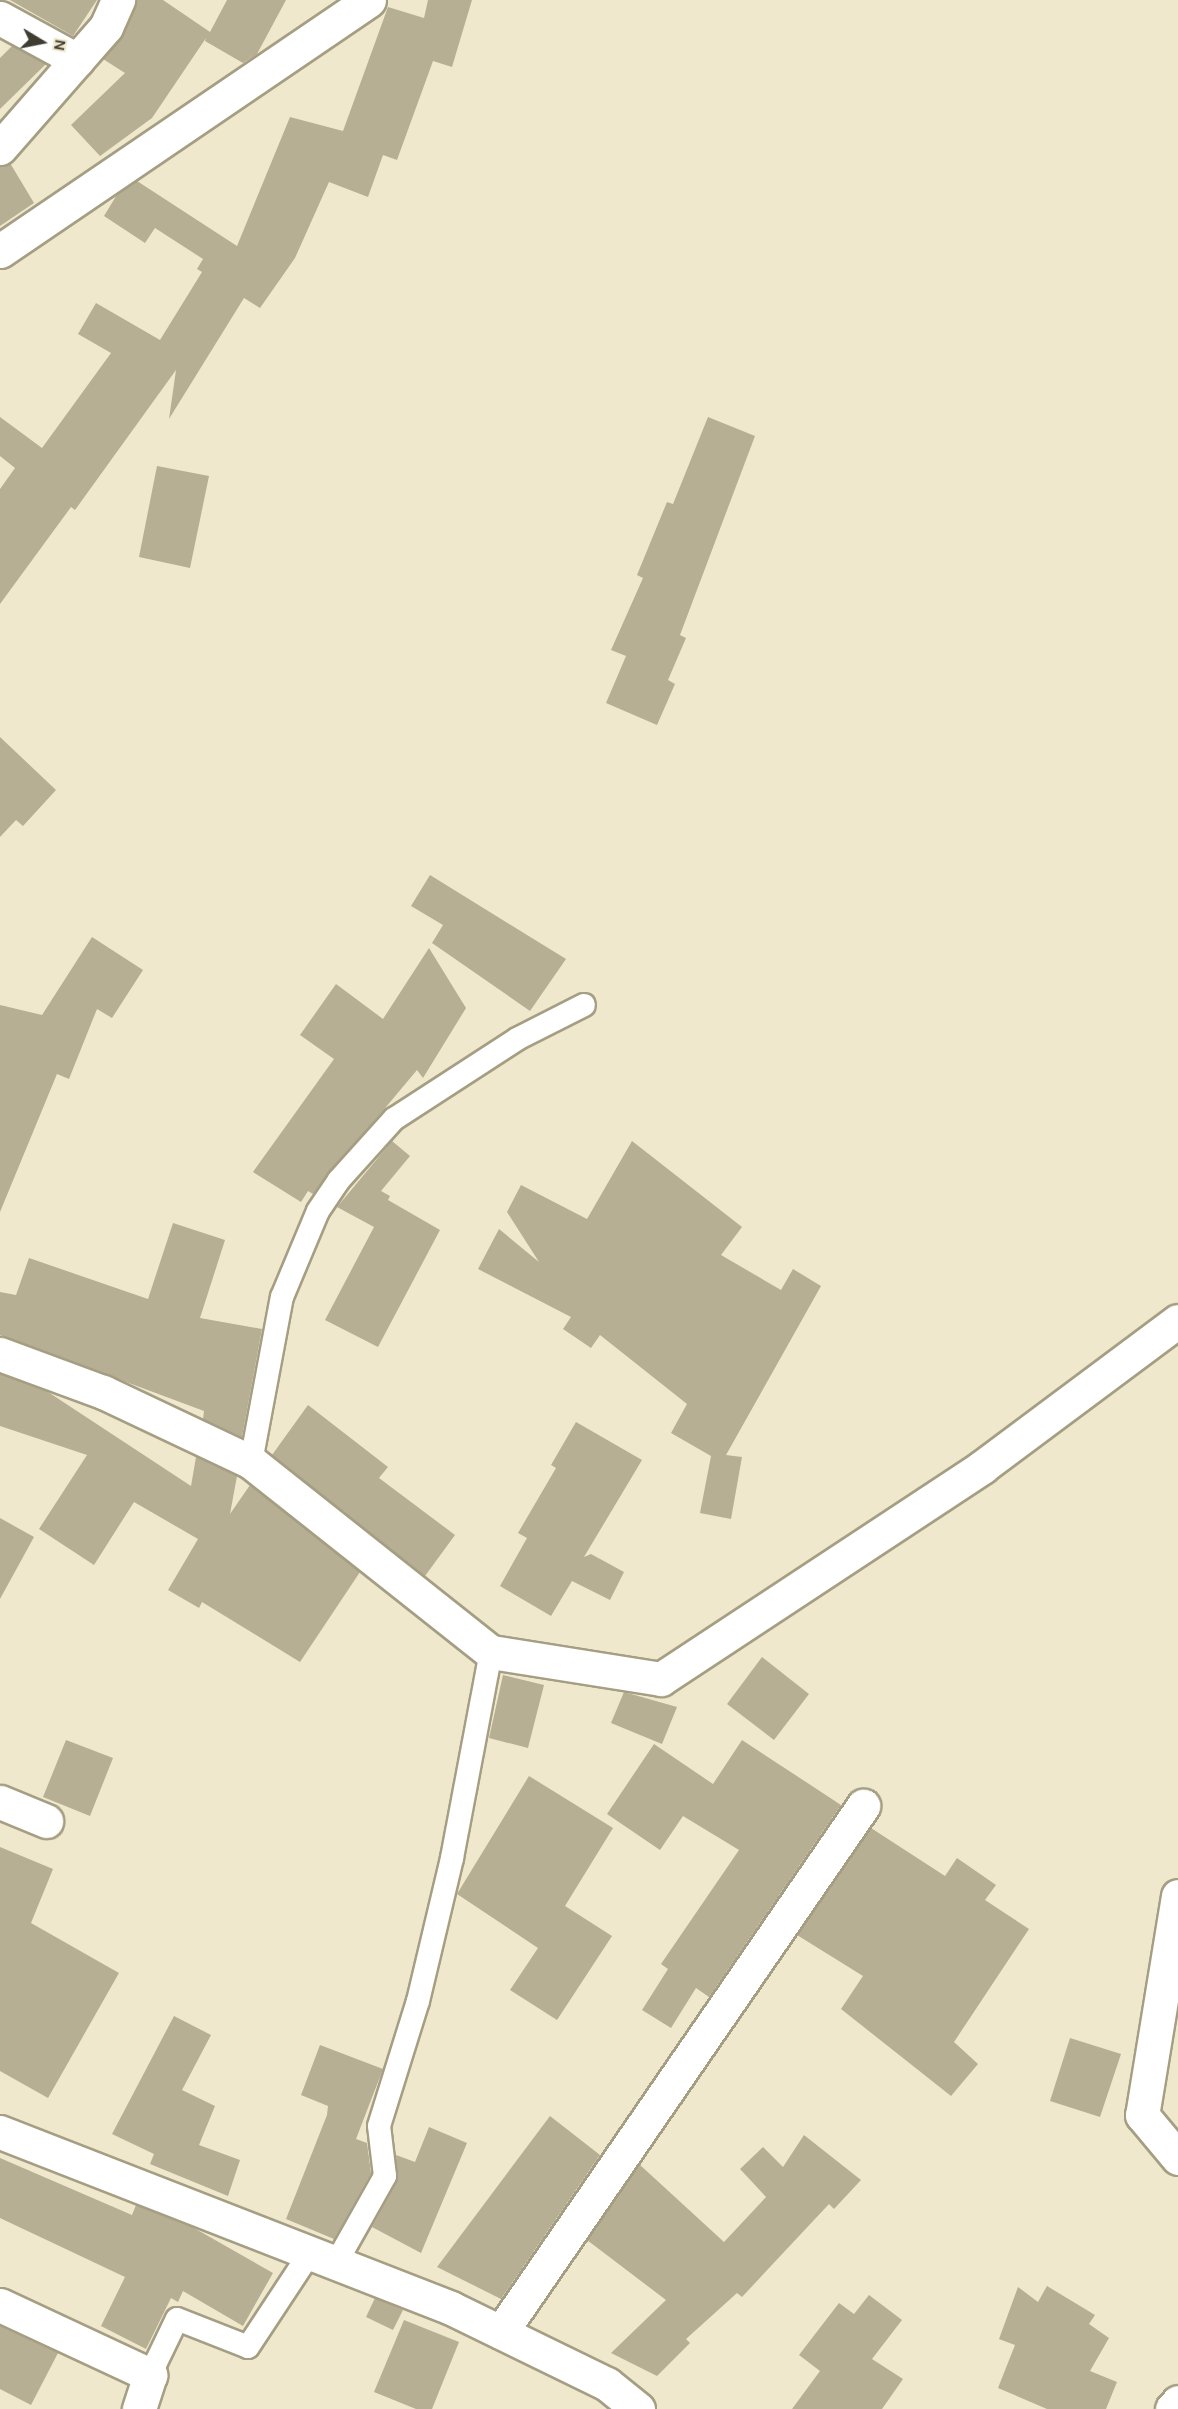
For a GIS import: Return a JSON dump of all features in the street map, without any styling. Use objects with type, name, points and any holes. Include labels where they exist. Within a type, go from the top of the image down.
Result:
[{"type":"street","points":[[0,148],[106,27],[118,0]]},
{"type":"street","points":[[0,251],[369,0]]},
{"type":"street","points":[[0,18],[77,60]]},
{"type":"street","points":[[0,1354],[103,1392],[251,1462],[491,1652],[662,1679],[982,1467],[1178,1321]]},
{"type":"street","points":[[0,1802],[46,1821]]},
{"type":"street","points":[[501,2332],[863,1806]]},
{"type":"street","points":[[1178,1896],[1142,2115],[1178,2157]]},
{"type":"street","points":[[0,2132],[323,2258],[501,2332],[607,2384],[638,2409]]},
{"type":"street","points":[[0,2305],[150,2375],[139,2409]]},
{"type":"street","points":[[1172,2409],[1178,2402]]},
{"type":"lane","points":[[251,1462],[282,1297],[318,1210],[339,1180],[393,1119],[517,1039],[584,1005]]},
{"type":"lane","points":[[150,2375],[177,2319],[248,2347],[323,2258],[385,2176],[379,2126],[418,2001],[452,1858],[491,1652]]},
{"type":"building","points":[[10,0],[97,0],[73,36]]},
{"type":"building","points":[[136,0],[163,0],[210,32],[227,0],[286,0],[257,54],[243,63],[205,41],[206,38],[152,118],[100,156],[71,125],[125,73],[103,59],[123,35]]},
{"type":"building","points":[[428,0],[472,0],[452,67],[433,61],[397,160],[383,155],[368,197],[329,182],[295,258],[260,308],[244,298],[169,419],[176,370],[75,510],[71,507],[0,604],[0,489],[15,468],[0,456],[0,417],[42,448],[111,353],[78,334],[96,303],[160,340],[202,272],[197,269],[203,259],[155,228],[145,243],[104,216],[118,193],[137,181],[237,246],[290,117],[343,131],[388,7],[424,18]]},
{"type":"building","points":[[12,46],[46,64],[0,109],[0,58]]},
{"type":"building","points":[[10,163],[34,203],[0,226],[0,166]]},
{"type":"building","points":[[708,417],[755,436],[680,635],[686,638],[668,680],[675,684],[657,725],[606,703],[626,656],[611,650],[643,578],[637,575],[667,502],[673,504]]},
{"type":"building","points":[[157,466],[209,476],[190,568],[139,557]]},
{"type":"building","points":[[0,737],[56,790],[23,826],[16,820],[0,837]]},
{"type":"building","points":[[430,875],[566,959],[530,1011],[432,943],[443,925],[411,906]]},
{"type":"building","points":[[92,937],[143,970],[112,1018],[97,1009],[69,1079],[57,1074],[0,1212],[0,1005],[42,1015]]},
{"type":"building","points":[[429,948],[466,1008],[423,1078],[417,1070],[313,1194],[308,1191],[301,1202],[253,1172],[334,1059],[300,1035],[336,984],[383,1019]]},
{"type":"building","points":[[392,1141],[410,1156],[381,1191],[390,1196],[388,1200],[440,1230],[378,1347],[325,1320],[374,1227],[337,1207]]},
{"type":"building","points":[[632,1141],[742,1227],[721,1255],[781,1290],[793,1269],[821,1286],[726,1455],[742,1457],[731,1519],[700,1513],[711,1456],[671,1433],[687,1404],[600,1335],[591,1348],[563,1329],[571,1317],[478,1269],[499,1229],[539,1262],[507,1212],[521,1185],[587,1219]]},
{"type":"building","points":[[173,1223],[225,1240],[200,1318],[262,1329],[242,1437],[203,1419],[204,1411],[0,1335],[0,1292],[16,1295],[29,1258],[148,1299]]},
{"type":"building","points":[[0,1374],[45,1390],[191,1486],[196,1457],[237,1476],[230,1514],[250,1485],[360,1572],[300,1662],[202,1602],[199,1608],[168,1590],[198,1539],[134,1502],[94,1565],[39,1529],[87,1455],[0,1426]]},
{"type":"building","points":[[308,1405],[388,1467],[379,1478],[455,1535],[425,1576],[272,1455]]},
{"type":"building","points":[[576,1422],[642,1460],[584,1557],[591,1554],[624,1572],[610,1600],[572,1581],[551,1616],[500,1586],[527,1538],[518,1533],[556,1468],[551,1465]]},
{"type":"building","points":[[0,1518],[34,1537],[0,1599]]},
{"type":"building","points":[[762,1657],[809,1694],[774,1740],[727,1704]]},
{"type":"building","points":[[503,1675],[544,1685],[528,1748],[489,1738]]},
{"type":"building","points":[[624,1692],[677,1707],[662,1744],[611,1723]]},
{"type":"building","points":[[66,1740],[113,1758],[90,1816],[43,1797]]},
{"type":"building","points":[[742,1740],[841,1805],[709,1997],[696,1988],[671,2028],[642,2010],[668,1969],[661,1964],[739,1850],[683,1816],[660,1850],[607,1814],[654,1744],[713,1784]]},
{"type":"building","points":[[529,1776],[613,1828],[565,1906],[612,1936],[557,2020],[510,1990],[538,1948],[457,1894]]},
{"type":"building","points":[[871,1828],[945,1876],[957,1858],[996,1885],[985,1900],[1029,1929],[954,2042],[978,2064],[951,2096],[841,2009],[863,1976],[797,1935]]},
{"type":"building","points":[[0,1847],[53,1869],[31,1923],[119,1973],[48,2098],[0,2071]]},
{"type":"building","points":[[174,2016],[211,2035],[182,2090],[215,2106],[199,2145],[240,2160],[228,2196],[150,2164],[154,2154],[112,2134]]},
{"type":"building","points":[[1070,2038],[1121,2054],[1100,2117],[1050,2101]]},
{"type":"building","points":[[320,2045],[383,2069],[356,2139],[367,2143],[371,2173],[334,2239],[286,2219],[327,2115],[328,2106],[301,2095]]},
{"type":"building","points":[[550,2116],[600,2155],[501,2299],[437,2267]]},
{"type":"building","points":[[429,2127],[467,2143],[421,2253],[372,2227],[397,2182],[396,2155],[415,2162]]},
{"type":"building","points":[[804,2135],[861,2180],[834,2209],[829,2204],[742,2297],[737,2293],[686,2339],[690,2343],[657,2376],[611,2353],[666,2300],[587,2240],[639,2164],[724,2242],[766,2197],[740,2169],[763,2147],[783,2167]]},
{"type":"building","points":[[0,2158],[132,2215],[136,2205],[194,2228],[273,2273],[243,2326],[183,2291],[178,2302],[171,2298],[146,2349],[101,2326],[125,2277],[0,2218]]},
{"type":"building","points":[[1047,2286],[1095,2315],[1089,2324],[1109,2338],[1090,2371],[1117,2382],[1106,2409],[1047,2409],[998,2388],[1015,2345],[999,2339],[1018,2287],[1038,2302]]},
{"type":"building","points":[[869,2295],[902,2320],[872,2359],[903,2379],[882,2409],[792,2409],[820,2371],[799,2355],[839,2303],[854,2314]]},
{"type":"building","points":[[375,2298],[403,2310],[393,2330],[366,2317]]},
{"type":"building","points":[[404,2320],[459,2342],[432,2409],[416,2409],[374,2392]]},
{"type":"building","points":[[0,2326],[58,2353],[31,2405],[0,2389]]}]
